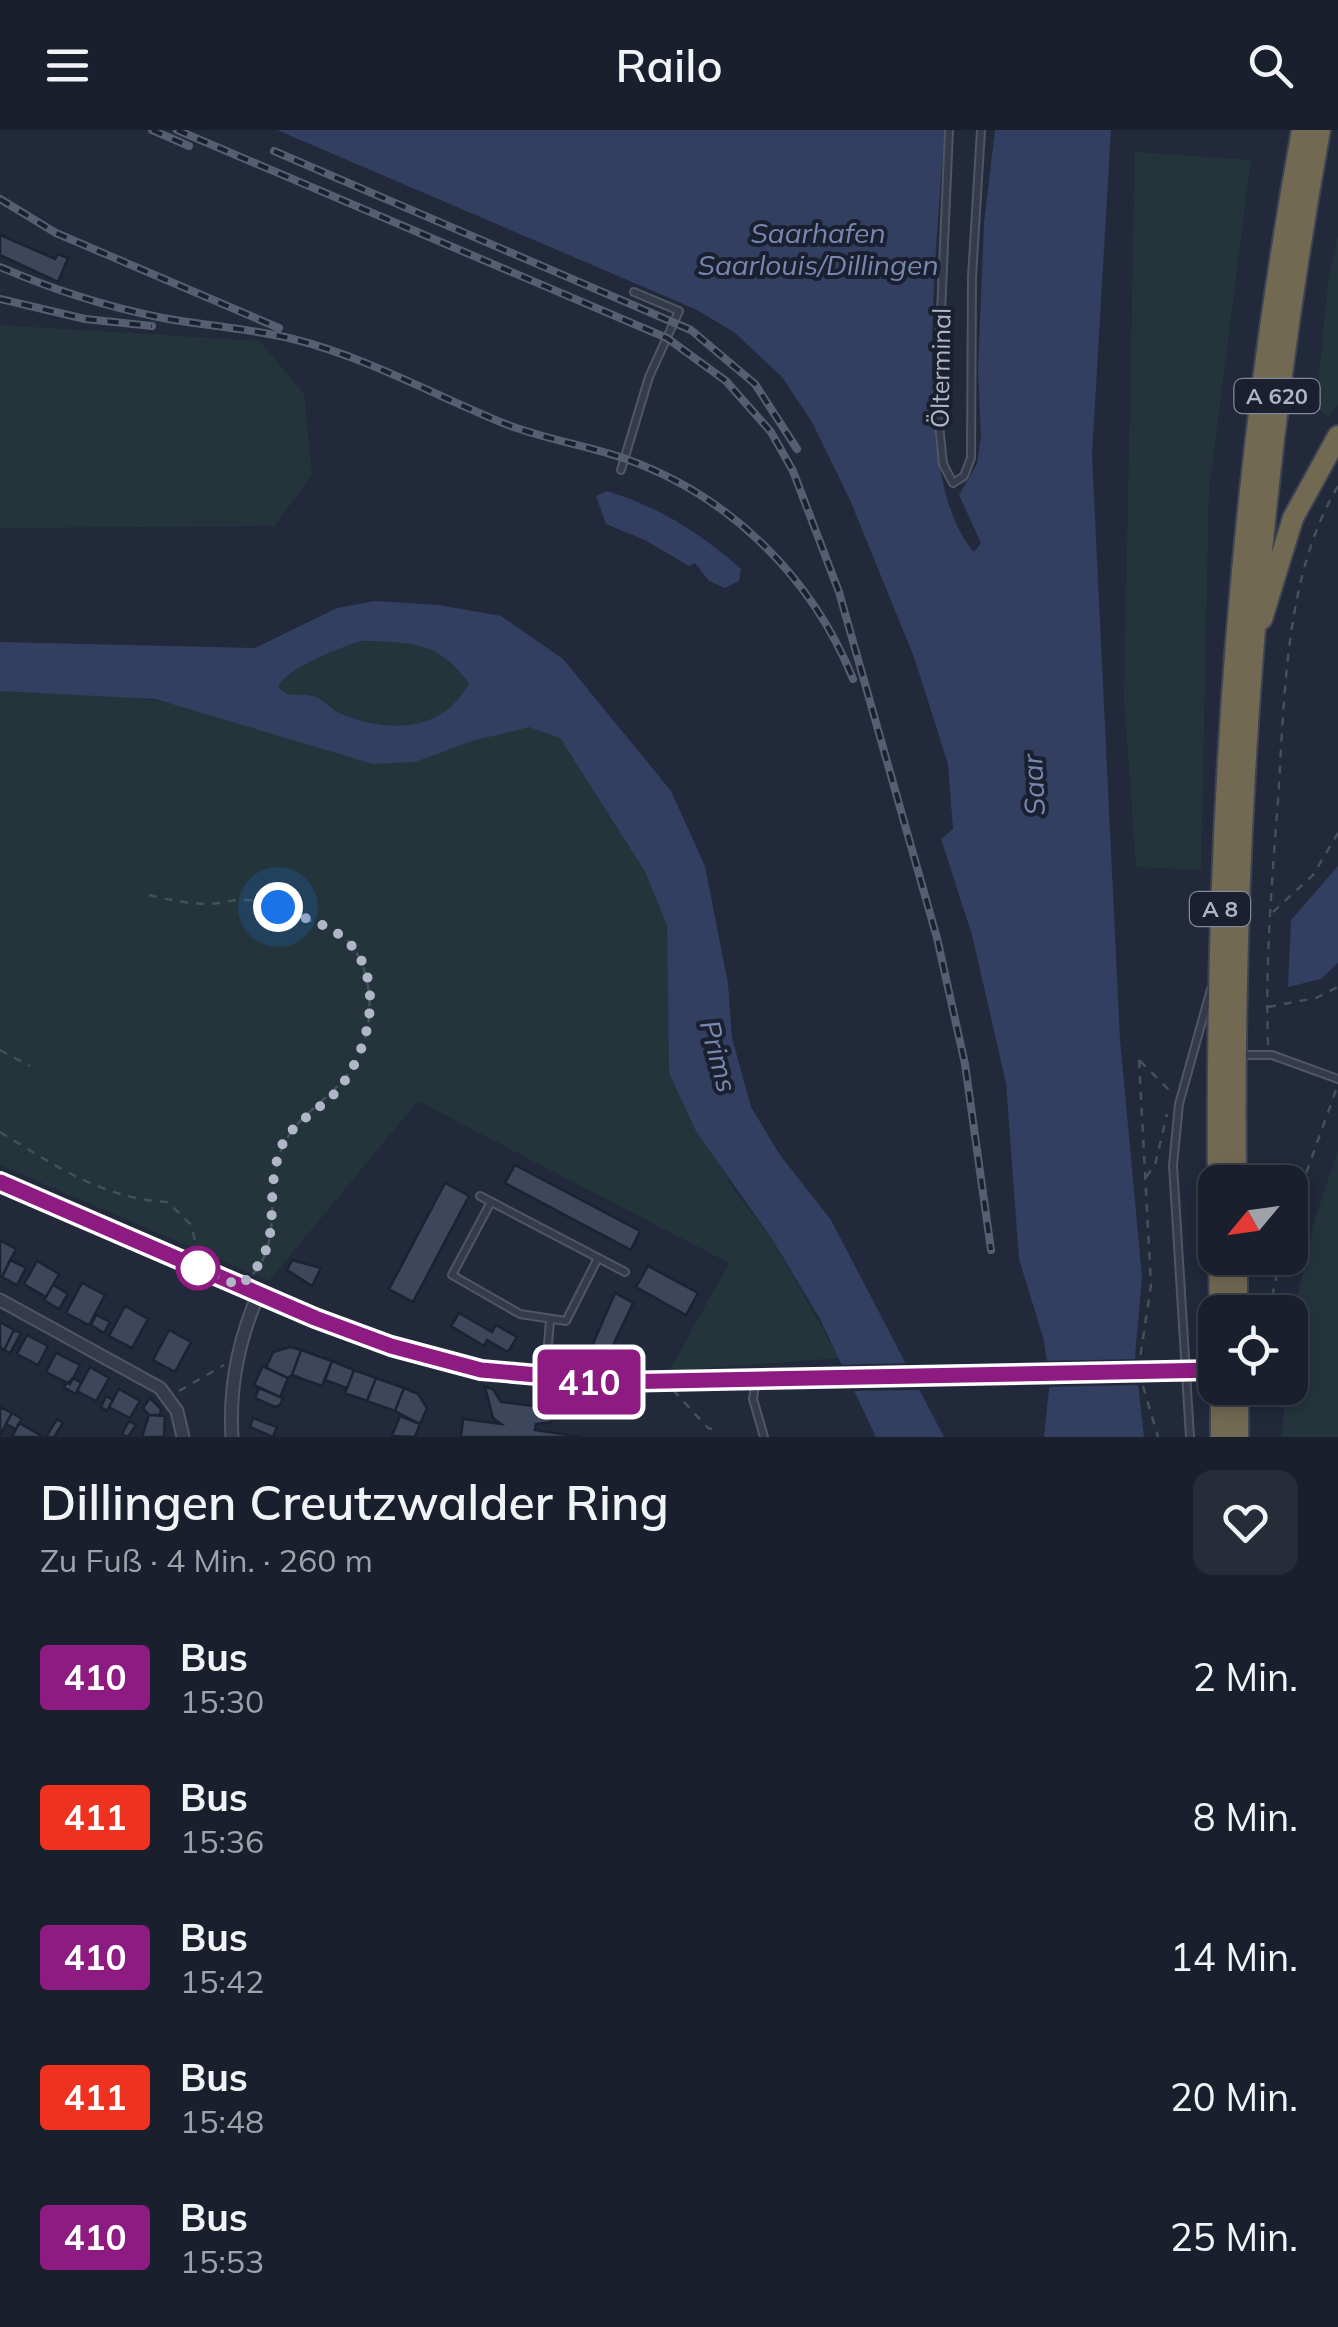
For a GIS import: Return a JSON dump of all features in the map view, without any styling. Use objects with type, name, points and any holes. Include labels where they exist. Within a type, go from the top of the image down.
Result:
[{"type":"highway","name":"A 8","points":[[1218,1165],[1218,963],[1225,768],[1242,559],[1276,277],[1302,130]]},
{"type":"highway","name":"A 620","points":[[1250,664],[1275,410],[1320,130]]},
{"type":"highway","name":"A 8","points":[[1236,1165],[1234,1054],[1250,664],[1293,518],[1338,436]]},
{"type":"highway","points":[[1220,1405],[1221,1437]]},
{"type":"highway","points":[[1238,1405],[1238,1437]]},
{"type":"street","points":[[0,1182],[353,1334],[442,1362],[545,1379],[665,1382],[1198,1371]]},
{"type":"street","points":[[232,1437],[239,1357],[259,1293]]},
{"type":"street","points":[[0,1300],[142,1376],[170,1397],[183,1437]]},
{"type":"lane","name":"Ölterminal","points":[[949,130],[937,404],[943,464],[953,483],[964,476],[971,458],[972,277],[981,130]]},
{"type":"lane","points":[[621,470],[649,376],[678,312],[634,292]]},
{"type":"lane","points":[[1190,1437],[1173,1166],[1179,1104],[1218,963]]},
{"type":"lane","points":[[1234,1054],[1272,1055],[1338,1081]]},
{"type":"lane","points":[[480,1196],[625,1272]]},
{"type":"lane","points":[[490,1202],[452,1276],[520,1314],[566,1321],[598,1258]]},
{"type":"lane","points":[[545,1379],[550,1321]]},
{"type":"lane","points":[[756,1378],[752,1399],[764,1437]]},
{"type":"path","points":[[1272,1055],[1268,1007],[1270,914],[1287,671],[1301,587],[1320,516],[1338,486]]},
{"type":"path","points":[[1270,914],[1298,892],[1338,833]]},
{"type":"path","points":[[149,895],[208,904],[246,900],[328,926],[350,943],[369,989],[364,1045],[335,1092],[287,1137],[280,1151],[270,1204],[269,1254],[240,1286]]},
{"type":"path","points":[[1268,1007],[1316,998],[1338,986]]},
{"type":"path","points":[[0,1050],[30,1066]]},
{"type":"path","points":[[1146,1177],[1155,1166],[1168,1111],[1179,1104],[1139,1060],[1152,1285],[1140,1373],[1158,1437]]},
{"type":"path","points":[[1308,1167],[1338,1081]]},
{"type":"path","points":[[0,1132],[72,1176],[138,1201],[168,1202],[191,1225],[198,1244],[198,1268]]},
{"type":"path","points":[[170,1397],[239,1357]]},
{"type":"path","points":[[665,1382],[708,1428],[719,1431]]},
{"type":"shaded area","points":[[1135,152],[1251,160],[1209,489],[1201,870],[1136,867],[1124,697]]},
{"type":"shaded area","points":[[1338,236],[1338,405],[1328,417],[1316,406],[1328,283]]},
{"type":"shaded area","points":[[0,325],[260,341],[304,394],[312,474],[275,526],[0,528]]},
{"type":"shaded area","points":[[361,641],[395,642],[434,651],[469,683],[444,712],[411,725],[393,726],[339,713],[313,696],[290,695],[277,687],[302,666]]},
{"type":"shaded area","points":[[0,691],[116,694],[196,708],[472,741],[529,726],[560,738],[644,870],[667,925],[669,1073],[734,1190],[772,1239],[839,1358],[669,1371],[729,1263],[418,1101],[269,1281],[0,1165]]},
{"type":"shaded area","points":[[1338,1151],[1338,1437],[1281,1437],[1285,1405],[1308,1405],[1308,1295],[1298,1295],[1302,1275],[1308,1275],[1308,1249]]},
{"type":"water","points":[[277,130],[944,130],[934,288],[934,412],[940,468],[953,516],[974,552],[981,543],[959,495],[977,464],[981,436],[978,370],[984,223],[995,130],[1111,130],[1092,455],[1120,1039],[1142,1277],[1135,1356],[1144,1437],[1044,1437],[1050,1379],[1043,1337],[1019,1259],[1006,1083],[972,935],[941,839],[953,829],[948,764],[914,657],[850,500],[812,422],[782,377],[734,332],[695,309]]},
{"type":"water","points":[[607,491],[662,513],[694,533],[741,569],[739,581],[725,588],[709,581],[695,563],[689,566],[645,540],[606,524],[596,496]]},
{"type":"water","name":"Prims","points":[[375,601],[439,605],[501,616],[563,659],[671,791],[705,866],[728,984],[732,1038],[751,1107],[780,1155],[831,1220],[944,1437],[876,1437],[820,1319],[772,1239],[696,1131],[669,1073],[667,925],[644,870],[560,738],[529,727],[472,741],[415,762],[373,764],[155,699],[0,691],[0,642],[255,648],[337,608]],"holes":[[[361,641],[409,644],[434,651],[469,683],[444,712],[411,725],[393,726],[339,713],[316,697],[290,695],[278,687],[302,666]]]},
{"type":"water","points":[[1338,866],[1338,963],[1321,979],[1288,987],[1291,920]]},
{"type":"pier","points":[[1141,1359],[1143,1385],[1044,1387],[1042,1361]]},
{"type":"pier","points":[[911,1363],[925,1390],[849,1391],[836,1365]]},
{"type":"building","points":[[0,235],[55,259],[58,254],[68,258],[58,282],[0,255]]},
{"type":"building","points":[[515,1165],[640,1231],[631,1250],[505,1183]]},
{"type":"building","points":[[445,1183],[469,1196],[413,1302],[389,1289]]},
{"type":"building","points":[[0,1240],[16,1249],[2,1277],[0,1276]]},
{"type":"building","points":[[10,1260],[26,1268],[17,1285],[2,1277]]},
{"type":"building","points":[[292,1260],[321,1268],[312,1286],[287,1270]]},
{"type":"building","points":[[37,1261],[59,1274],[46,1297],[24,1284]]},
{"type":"building","points":[[648,1266],[698,1293],[686,1315],[636,1287]]},
{"type":"building","points":[[82,1283],[105,1295],[89,1325],[66,1313]]},
{"type":"building","points":[[53,1285],[68,1294],[59,1309],[44,1300]]},
{"type":"building","points":[[615,1293],[633,1303],[608,1356],[592,1346]]},
{"type":"building","points":[[125,1306],[148,1319],[132,1348],[109,1336]]},
{"type":"building","points":[[459,1313],[492,1332],[496,1325],[517,1337],[508,1352],[487,1340],[484,1346],[451,1326]]},
{"type":"building","points":[[96,1315],[110,1322],[104,1333],[91,1325]]},
{"type":"building","points":[[0,1322],[14,1330],[4,1350],[0,1347]]},
{"type":"building","points":[[14,1330],[21,1333],[10,1353],[4,1350]]},
{"type":"building","points":[[169,1330],[191,1342],[175,1372],[153,1360]]},
{"type":"building","points":[[27,1335],[48,1346],[38,1365],[17,1354]]},
{"type":"building","points":[[290,1347],[301,1350],[292,1375],[288,1378],[266,1368],[273,1352]]},
{"type":"building","points":[[301,1350],[332,1361],[322,1386],[292,1375]]},
{"type":"building","points":[[56,1353],[80,1365],[70,1384],[46,1372]]},
{"type":"building","points":[[332,1361],[354,1370],[347,1388],[325,1380]]},
{"type":"building","points":[[263,1366],[288,1378],[280,1397],[254,1385]]},
{"type":"building","points":[[90,1367],[109,1378],[96,1401],[77,1391]]},
{"type":"building","points":[[354,1370],[376,1378],[367,1401],[345,1393]]},
{"type":"building","points":[[73,1378],[81,1383],[76,1394],[63,1387]]},
{"type":"building","points":[[376,1378],[404,1388],[395,1411],[367,1401]]},
{"type":"building","points":[[485,1387],[493,1389],[501,1402],[550,1408],[551,1422],[536,1424],[535,1430],[582,1437],[461,1437],[463,1419],[501,1424],[493,1418]]},
{"type":"building","points":[[259,1388],[283,1398],[280,1405],[275,1407],[255,1398]]},
{"type":"building","points":[[404,1388],[418,1394],[427,1408],[420,1424],[395,1411]]},
{"type":"building","points":[[119,1389],[140,1401],[130,1418],[109,1407]]},
{"type":"building","points":[[106,1396],[113,1400],[107,1411],[101,1407]]},
{"type":"building","points":[[150,1398],[161,1409],[160,1415],[149,1415],[143,1408]]},
{"type":"building","points":[[0,1407],[12,1413],[0,1435]]},
{"type":"building","points":[[12,1413],[22,1419],[16,1429],[6,1424]]},
{"type":"building","points":[[149,1415],[165,1416],[164,1437],[142,1437]]},
{"type":"building","points":[[400,1416],[420,1424],[415,1437],[392,1436]]},
{"type":"building","points":[[253,1418],[277,1427],[273,1437],[250,1427]]},
{"type":"building","points":[[57,1419],[63,1423],[54,1437],[46,1437]]},
{"type":"building","points":[[129,1421],[136,1425],[128,1437],[122,1434]]},
{"type":"building","points":[[19,1423],[42,1436],[12,1437]]},
{"type":"railway","points":[[152,130],[189,146]]},
{"type":"railway","points":[[177,130],[667,338],[726,381],[771,432],[793,471],[839,592],[937,938],[965,1064],[991,1250]]},
{"type":"railway","points":[[274,151],[691,330],[755,384],[797,449]]},
{"type":"railway","points":[[0,199],[56,233],[279,328]]},
{"type":"railway","points":[[0,267],[118,308],[276,335],[320,347],[503,423],[611,454],[664,475],[733,518],[791,574],[836,642],[853,679]]},
{"type":"railway","points":[[0,299],[85,319],[152,326]]},
{"type":"bus line","name":"410","points":[[0,1182],[353,1334],[481,1370],[555,1380],[616,1382],[1198,1371]]},
{"type":"route","points":[[198,1268],[240,1286],[257,1271],[269,1254],[270,1204],[280,1151],[302,1119],[335,1092],[354,1067],[364,1045],[369,989],[350,943],[328,926],[278,907]]},
{"type":"water label","name":"Saarhafen Saarlouis/Dillingen","points":[[818,248]]},
{"type":"water label","name":"Saar","points":[[1033,785]]}]
